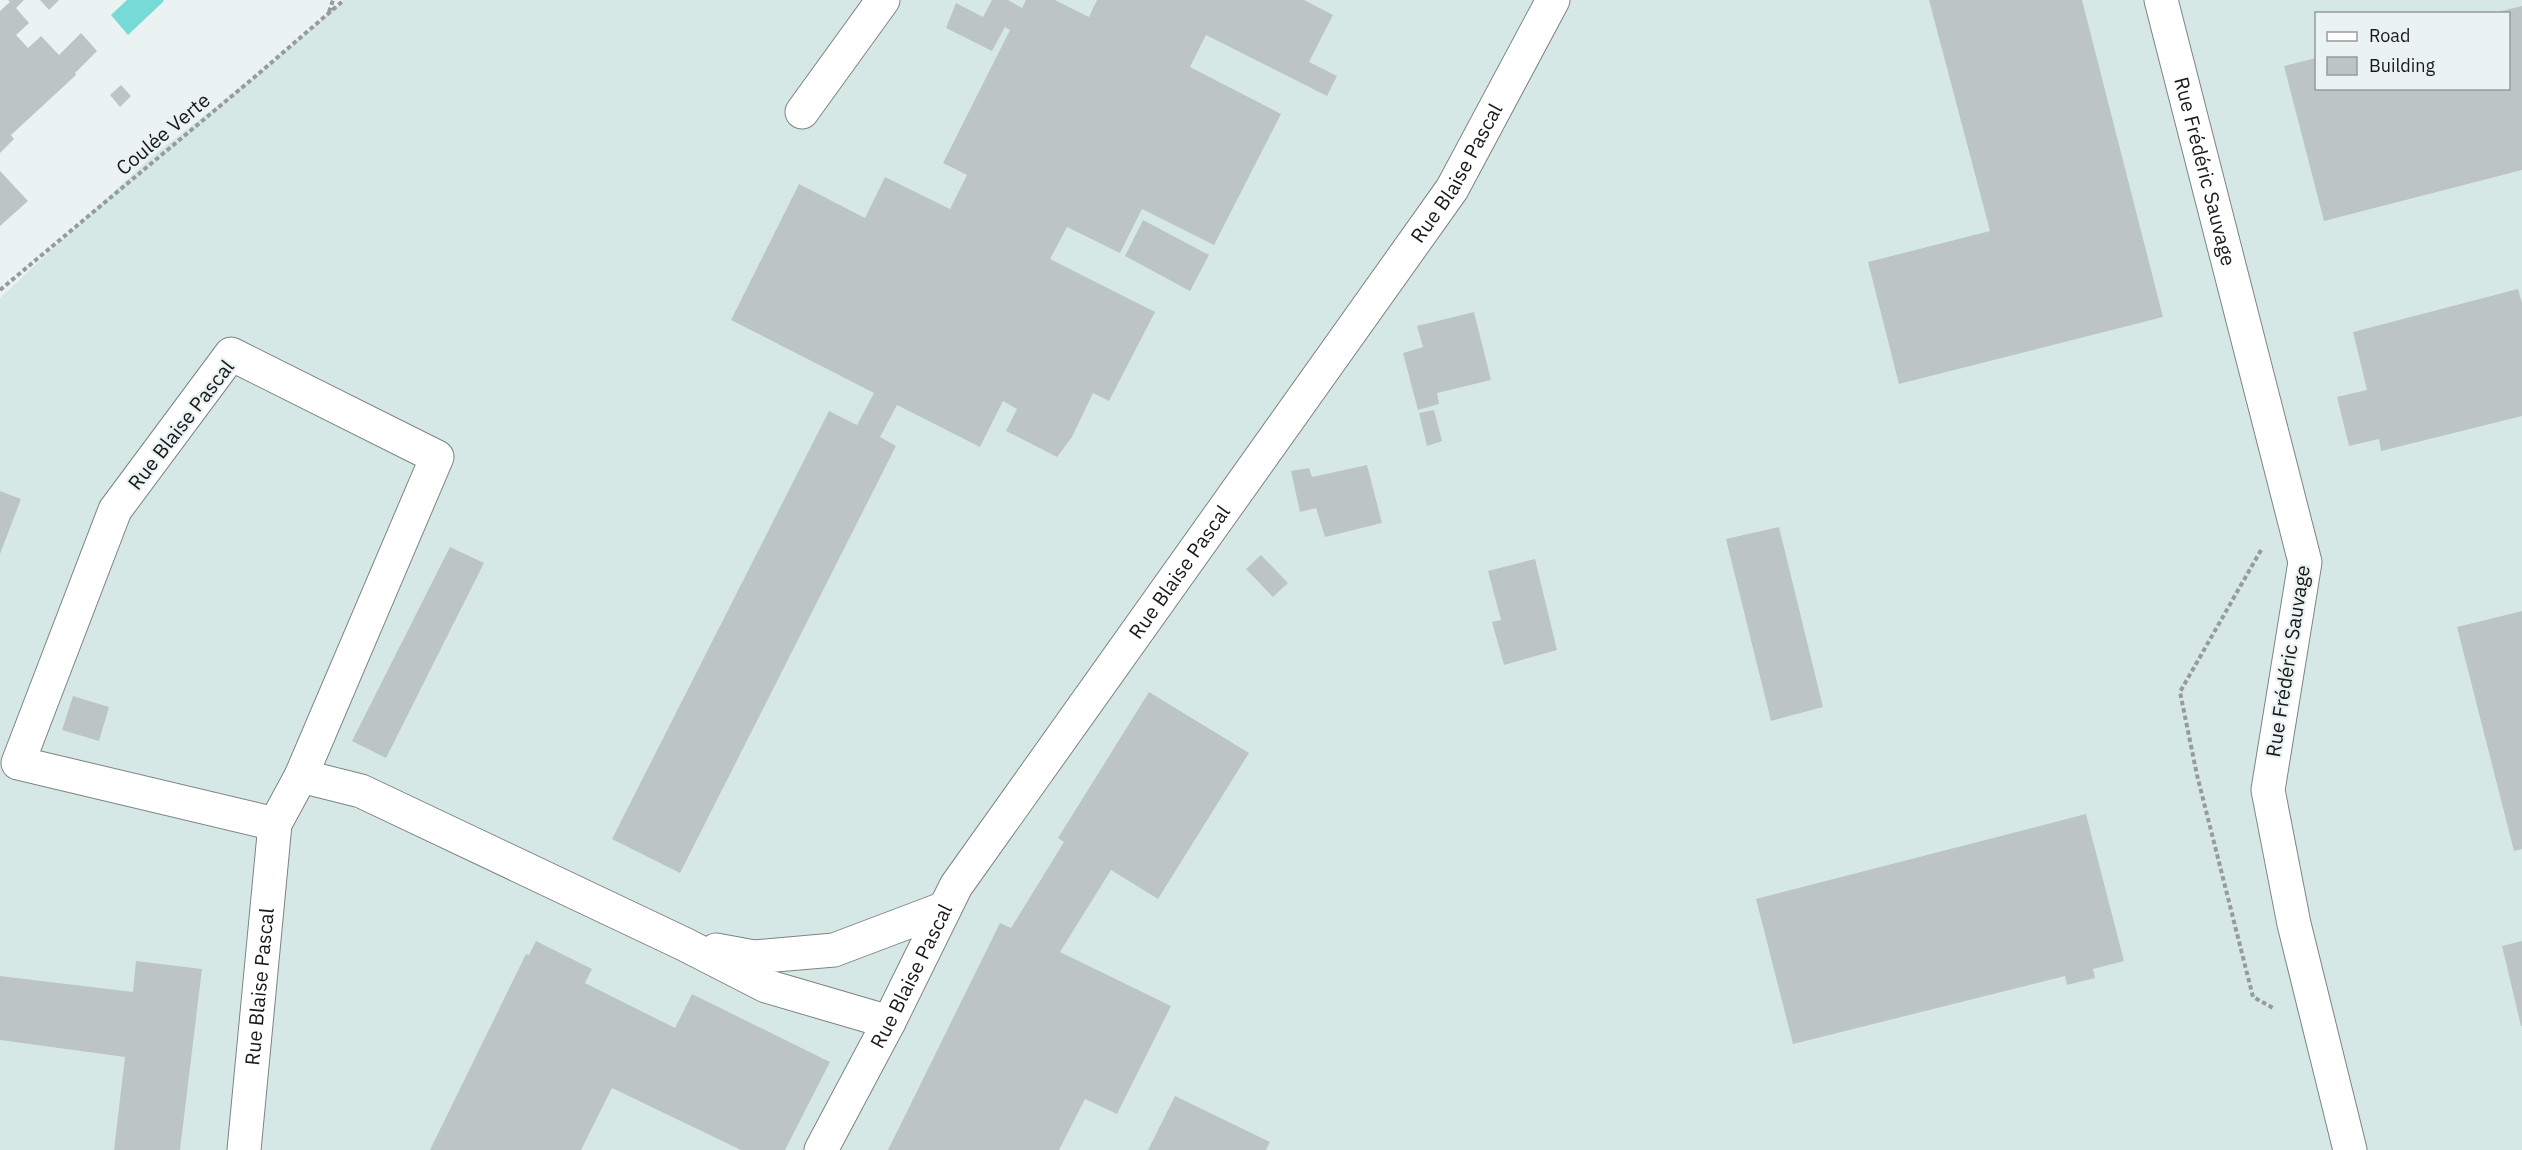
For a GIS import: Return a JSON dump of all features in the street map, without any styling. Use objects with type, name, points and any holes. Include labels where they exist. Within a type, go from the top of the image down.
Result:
[{"type":"street","points":[[802,112],[883,0]]},
{"type":"street","name":"Rue Blaise Pascal","points":[[821,1150],[889,1022],[956,886],[1452,189],[1553,0]]},
{"type":"street","name":"Rue Frédéric Sauvage","points":[[2161,0],[2305,562],[2268,790],[2294,924],[2350,1150]]},
{"type":"street","name":"Rue Blaise Pascal","points":[[244,1150],[275,824],[301,776],[437,457],[231,354],[115,510],[18,763],[275,824]]},
{"type":"street","points":[[301,776],[361,791],[684,944],[766,986],[889,1022]]},
{"type":"street","points":[[684,944],[754,957],[834,950],[945,909]]},
{"type":"path","points":[[329,13],[333,0]]},
{"type":"path","name":"Coulée Verte","points":[[0,290],[344,0]]},
{"type":"shaded area","points":[[344,0],[2522,0],[2522,1150],[0,1150],[0,298],[151,157],[257,75]]},
{"type":"water","points":[[127,0],[164,1],[128,35],[111,15]]},
{"type":"building","points":[[8,0],[24,0],[16,8],[29,23],[16,35],[28,48],[41,36],[59,55],[81,33],[97,51],[75,73],[76,75],[11,135],[14,139],[0,153],[0,11],[10,2]]},
{"type":"building","points":[[40,0],[59,0],[49,10]]},
{"type":"building","points":[[992,0],[1008,0],[1022,8],[1026,0],[1055,0],[1089,17],[1097,0],[1304,0],[1333,15],[1309,62],[1337,76],[1327,96],[1206,35],[1190,67],[1281,114],[1214,245],[1142,209],[1120,253],[1067,227],[1050,259],[1155,312],[1109,401],[1093,393],[1072,437],[1057,457],[1006,431],[1017,409],[1003,401],[980,447],[897,405],[880,437],[896,446],[680,873],[612,839],[829,411],[857,425],[874,393],[731,320],[799,184],[865,218],[885,177],[950,209],[967,175],[943,163],[1010,30],[1005,27],[992,51],[946,28],[956,3],[983,17]]},
{"type":"building","points":[[1929,0],[2082,0],[2163,317],[1899,384],[1868,262],[1990,231]]},
{"type":"building","points":[[2522,6],[2522,170],[2324,221],[2284,66],[2315,58],[2315,90],[2510,90],[2510,12],[2498,12]]},
{"type":"building","points":[[121,85],[131,96],[120,107],[110,95]]},
{"type":"building","points":[[0,171],[28,201],[0,226]]},
{"type":"building","points":[[1143,220],[1209,255],[1190,291],[1125,256]]},
{"type":"building","points":[[2518,289],[2522,303],[2522,416],[2381,451],[2379,439],[2349,446],[2337,397],[2367,390],[2353,332]]},
{"type":"building","points":[[1474,312],[1491,380],[1437,393],[1439,404],[1418,410],[1403,353],[1423,347],[1417,326]]},
{"type":"building","points":[[1434,410],[1442,441],[1427,446],[1419,413]]},
{"type":"building","points":[[1367,465],[1382,523],[1325,537],[1316,508],[1300,512],[1291,471],[1309,468],[1312,477]]},
{"type":"building","points":[[0,491],[21,499],[0,554]]},
{"type":"building","points":[[1779,527],[1823,707],[1771,721],[1726,539]]},
{"type":"building","points":[[450,547],[484,563],[386,758],[352,741]]},
{"type":"building","points":[[1261,555],[1288,583],[1273,597],[1246,569]]},
{"type":"building","points":[[1535,559],[1557,650],[1504,665],[1492,622],[1501,620],[1488,571]]},
{"type":"building","points":[[2522,611],[2522,849],[2514,851],[2457,627]]},
{"type":"building","points":[[1149,692],[1249,753],[1158,899],[1111,870],[1060,952],[1171,1006],[1117,1114],[1085,1099],[1059,1150],[888,1150],[1000,923],[1011,928],[1064,842],[1058,838]]},
{"type":"building","points":[[73,696],[109,707],[99,741],[62,730]]},
{"type":"building","points":[[2086,814],[2124,961],[2093,969],[2095,978],[2067,985],[2065,976],[1793,1044],[1756,899]]},
{"type":"building","points":[[536,941],[592,969],[585,983],[675,1028],[692,994],[830,1062],[785,1150],[741,1150],[612,1088],[581,1150],[430,1150],[526,954],[529,955]]},
{"type":"building","points":[[2522,941],[2522,1026],[2521,1026],[2502,946]]},
{"type":"building","points":[[136,961],[202,969],[180,1150],[114,1150],[125,1057],[0,1040],[0,976],[133,992]]},
{"type":"building","points":[[1175,1096],[1270,1142],[1266,1150],[1148,1150]]}]
